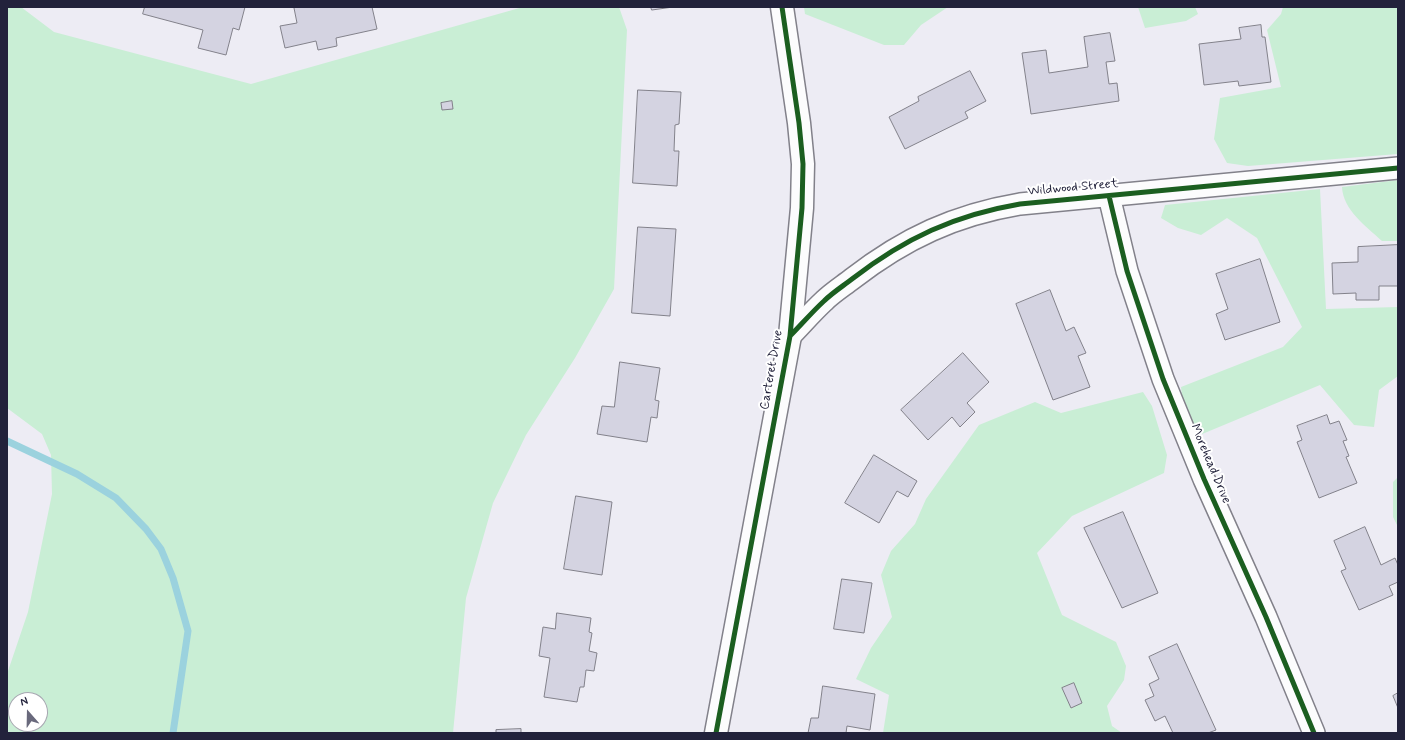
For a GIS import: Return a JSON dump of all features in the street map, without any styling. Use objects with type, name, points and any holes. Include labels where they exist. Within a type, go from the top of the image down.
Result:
[{"type":"street","name":"Carteret Drive","points":[[716,733],[790,336],[802,208],[803,164],[794,81],[782,7]]},
{"type":"street","name":"Wildwood Street","points":[[790,336],[824,301],[875,261],[933,228],[992,208],[1020,204],[1398,168]]},
{"type":"street","name":"Morehead Drive","points":[[1109,196],[1127,271],[1163,379],[1204,479],[1266,617],[1314,733]]},
{"type":"green space","points":[[7,7],[21,7],[54,32],[251,84],[523,7],[619,7],[627,30],[614,289],[575,358],[526,435],[493,503],[466,598],[453,733],[7,733],[7,674],[28,612],[52,494],[51,455],[42,434],[7,408]]},
{"type":"green space","points":[[804,7],[948,7],[921,25],[904,45],[884,45],[805,14]]},
{"type":"green space","points":[[1138,7],[1195,7],[1198,14],[1186,21],[1145,28]]},
{"type":"green space","points":[[1283,7],[1398,7],[1398,154],[1248,166],[1227,163],[1214,139],[1220,98],[1281,87],[1267,30],[1281,14]]},
{"type":"green space","points":[[1398,180],[1398,241],[1382,241],[1356,217],[1346,203],[1342,187]]},
{"type":"green space","points":[[1320,189],[1326,309],[1398,307],[1398,376],[1379,390],[1374,427],[1354,425],[1320,385],[1195,437],[1183,405],[1181,387],[1283,347],[1302,327],[1257,238],[1227,218],[1201,235],[1178,228],[1161,218],[1165,205]]},
{"type":"green space","points":[[1143,392],[1152,406],[1167,455],[1164,473],[1072,516],[1037,553],[1062,615],[1116,642],[1126,666],[1124,680],[1107,706],[1112,726],[1122,733],[883,733],[889,695],[856,679],[871,648],[892,617],[881,575],[891,551],[915,524],[926,499],[979,425],[1035,402],[1061,413]]},
{"type":"green space","points":[[1398,477],[1398,527],[1393,517],[1393,482]]},
{"type":"building","points":[[145,7],[245,7],[239,30],[233,28],[226,55],[198,48],[203,30],[143,14]]},
{"type":"building","points":[[372,7],[377,29],[336,38],[337,46],[318,50],[316,41],[285,48],[280,26],[297,23],[294,8]]},
{"type":"building","points":[[651,7],[673,7],[652,10]]},
{"type":"building","points":[[1261,25],[1262,37],[1265,37],[1271,82],[1239,86],[1238,81],[1204,85],[1199,44],[1241,39],[1239,28]]},
{"type":"building","points":[[1110,33],[1115,61],[1106,62],[1109,84],[1117,83],[1119,101],[1031,114],[1022,53],[1046,50],[1049,73],[1088,67],[1084,37]]},
{"type":"building","points":[[970,71],[986,101],[965,112],[968,118],[905,149],[889,117],[919,101],[918,97]]},
{"type":"building","points":[[638,90],[681,92],[679,124],[675,125],[674,151],[679,151],[677,186],[633,183]]},
{"type":"building","points":[[452,101],[453,109],[442,110],[441,103]]},
{"type":"building","points":[[638,227],[676,229],[670,316],[632,313]]},
{"type":"building","points":[[1398,245],[1398,286],[1379,286],[1379,300],[1356,300],[1356,293],[1333,294],[1332,263],[1358,262],[1358,247]]},
{"type":"building","points":[[1260,259],[1280,322],[1225,340],[1216,314],[1228,309],[1216,274]]},
{"type":"building","points":[[1050,290],[1066,331],[1074,327],[1086,353],[1078,356],[1090,387],[1053,400],[1016,304]]},
{"type":"building","points":[[963,353],[989,382],[967,403],[975,412],[960,427],[952,417],[928,440],[901,410]]},
{"type":"building","points":[[620,362],[660,368],[655,400],[659,401],[657,418],[651,417],[647,442],[597,434],[602,406],[614,407]]},
{"type":"building","points":[[1327,415],[1330,424],[1339,421],[1347,440],[1343,441],[1349,456],[1346,457],[1357,483],[1319,498],[1297,442],[1302,440],[1297,426]]},
{"type":"building","points":[[874,455],[917,481],[908,497],[897,491],[879,523],[845,503]]},
{"type":"building","points":[[576,496],[612,502],[602,575],[564,569]]},
{"type":"building","points":[[1123,512],[1158,593],[1122,608],[1084,528]]},
{"type":"building","points":[[1365,527],[1381,565],[1395,558],[1398,565],[1398,582],[1389,586],[1393,595],[1359,610],[1341,571],[1346,569],[1334,541]]},
{"type":"building","points":[[842,579],[872,583],[864,633],[834,629]]},
{"type":"building","points":[[557,613],[591,618],[589,632],[592,633],[589,651],[597,653],[594,671],[586,670],[584,687],[580,687],[577,702],[544,697],[550,658],[539,656],[543,627],[555,629]]},
{"type":"building","points":[[1177,644],[1216,730],[1208,733],[1173,733],[1165,716],[1155,721],[1145,700],[1154,696],[1149,684],[1159,679],[1149,657]]},
{"type":"building","points":[[1074,683],[1082,703],[1071,708],[1062,688]]},
{"type":"building","points":[[823,686],[875,694],[870,730],[847,726],[846,733],[808,733],[811,718],[818,718]]},
{"type":"building","points":[[1398,693],[1398,708],[1393,696]]},
{"type":"building","points":[[521,729],[521,733],[496,733],[496,730]]},
{"type":"waterway","points":[[7,441],[77,474],[116,498],[146,529],[161,549],[173,578],[188,631],[173,733]]},
{"type":"cycle path","points":[[716,733],[790,336],[802,208],[803,164],[799,123],[782,7]]},
{"type":"cycle path","points":[[790,336],[827,298],[872,264],[911,240],[952,222],[974,215],[1020,204],[1398,168]]},
{"type":"cycle path","points":[[1109,196],[1127,271],[1163,379],[1204,479],[1266,617],[1314,733]]}]
